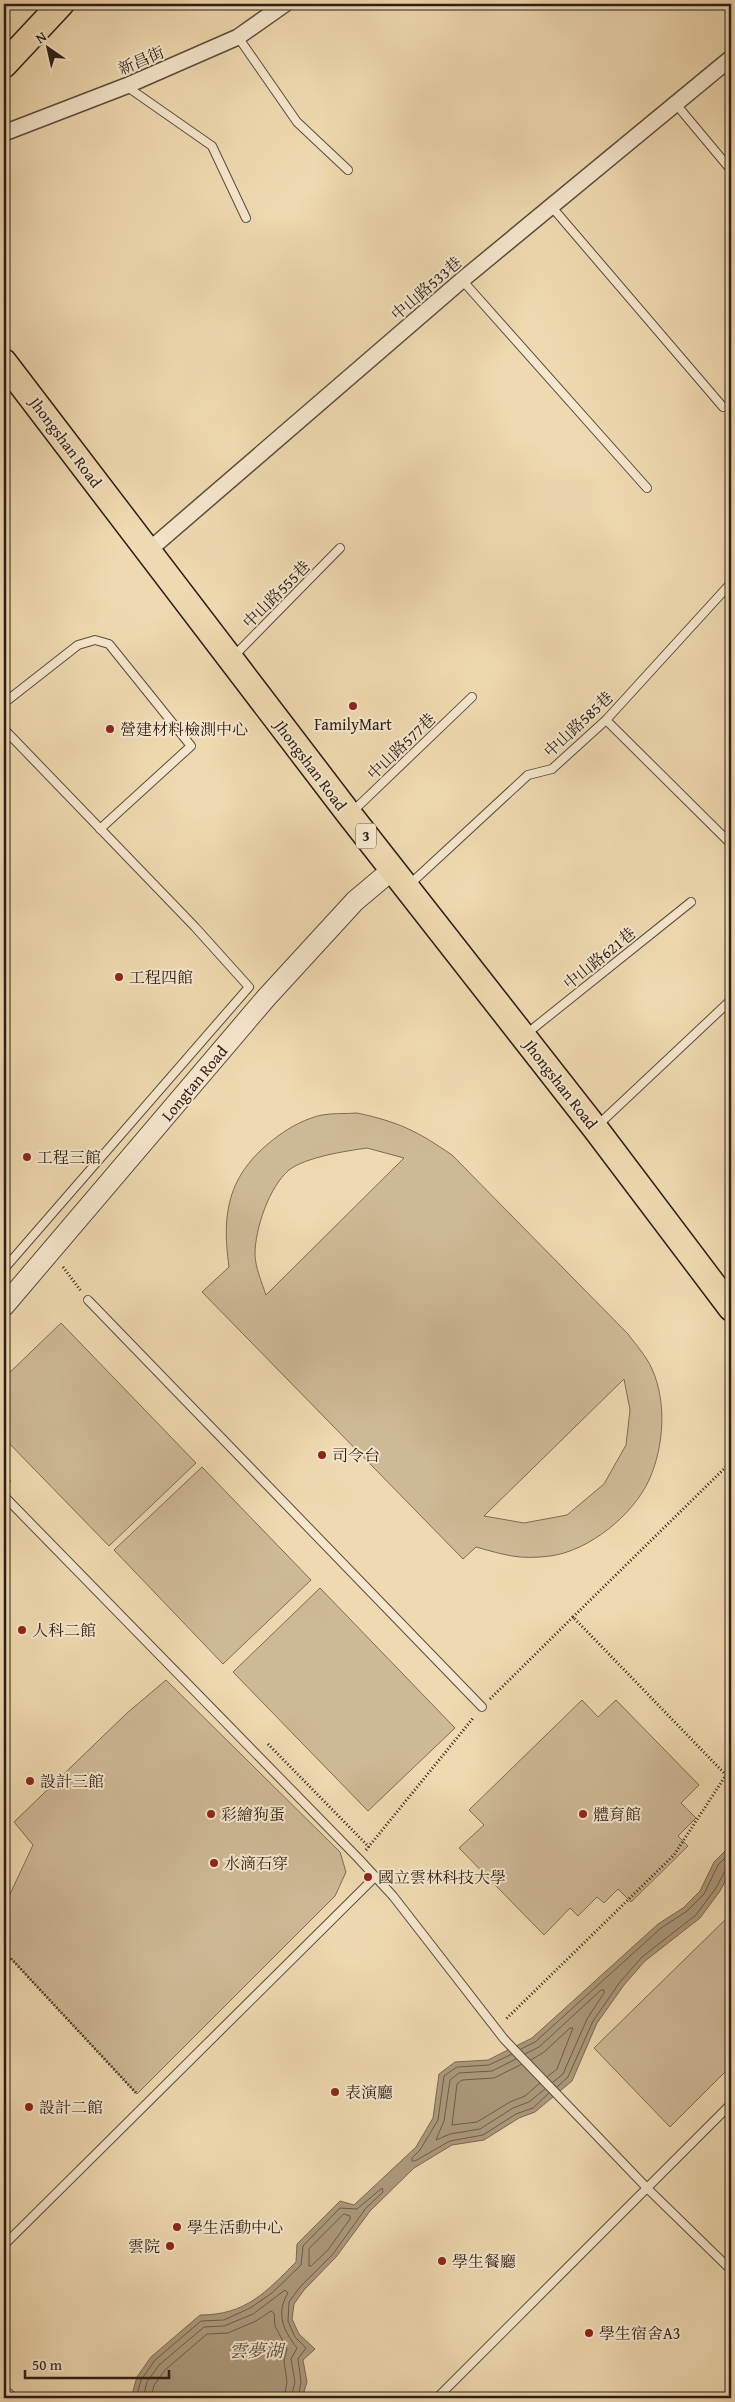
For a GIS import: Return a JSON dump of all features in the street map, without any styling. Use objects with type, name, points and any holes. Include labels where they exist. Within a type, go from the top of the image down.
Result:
[{"type":"main road","points":[[4,65],[61,4]]},
{"type":"main road","name":"Jhongshan Road","points":[[4,362],[349,814],[595,1128],[731,1308]]},
{"type":"street","name":"新昌街","points":[[4,133],[126,86],[238,37],[285,4]]},
{"type":"street","name":"中山路533巷","points":[[148,551],[462,280],[731,58]]},
{"type":"street","name":"Longtan Road","points":[[4,1306],[266,998],[355,901],[400,878]]},
{"type":"lane","points":[[238,37],[297,122],[348,170]]},
{"type":"lane","points":[[126,86],[212,146],[246,218]]},
{"type":"lane","points":[[675,103],[731,170]]},
{"type":"lane","points":[[551,206],[724,407]]},
{"type":"lane","points":[[462,280],[646,488]]},
{"type":"lane","name":"中山路555巷","points":[[231,659],[340,548]]},
{"type":"lane","name":"中山路585巷","points":[[400,878],[528,775],[552,769],[606,720],[731,583]]},
{"type":"lane","points":[[4,703],[78,645],[95,640],[109,644],[191,746],[100,829]]},
{"type":"lane","name":"中山路577巷","points":[[349,814],[472,697]]},
{"type":"lane","points":[[606,720],[731,844]]},
{"type":"lane","points":[[4,729],[195,927],[249,986],[4,1269]]},
{"type":"lane","name":"中山路621巷","points":[[523,1036],[692,902]]},
{"type":"lane","points":[[595,1128],[731,1000]]},
{"type":"lane","points":[[88,1300],[482,1707]]},
{"type":"lane","points":[[4,1496],[358,1858],[393,1896],[504,2039],[648,2189],[731,2270]]},
{"type":"lane","points":[[4,2245],[375,1877]]},
{"type":"lane","points":[[438,2398],[731,2104]]},
{"type":"lane","points":[[4,2389],[14,2398]]},
{"type":"path","points":[[63,1267],[88,1300]]},
{"type":"path","points":[[358,1858],[369,1847],[482,1707],[731,1462]]},
{"type":"path","points":[[574,1617],[726,1775]]},
{"type":"path","points":[[496,2029],[674,1855],[731,1770]]},
{"type":"path","points":[[4,1951],[137,2094]]},
{"type":"shaded area","points":[[357,1113],[407,1128],[452,1155],[628,1334],[650,1365],[660,1396],[662,1424],[658,1453],[649,1480],[642,1493],[621,1518],[594,1539],[580,1547],[550,1556],[521,1557],[476,1547],[463,1559],[202,1292],[229,1267],[226,1228],[232,1194],[239,1178],[261,1150],[288,1129],[310,1118],[331,1114]],"holes":[[[367,1148],[404,1158],[266,1295],[256,1264],[255,1254],[260,1221],[275,1187],[282,1177],[296,1165],[327,1155]],[[624,1379],[630,1410],[626,1445],[604,1484],[567,1515],[524,1523],[484,1516]]]},
{"type":"shaded area","points":[[61,1323],[196,1463],[109,1546],[4,1438],[4,1378]]},
{"type":"shaded area","points":[[202,1467],[311,1580],[223,1664],[114,1550]]},
{"type":"shaded area","points":[[320,1588],[455,1728],[368,1811],[233,1672]]},
{"type":"shaded area","points":[[166,1680],[340,1852],[346,1872],[335,1896],[137,2094],[4,1951],[4,1907],[33,1845],[14,1822],[127,1713]]},
{"type":"shaded area","name":"體育館","points":[[582,1700],[598,1717],[616,1700],[699,1785],[681,1803],[696,1818],[678,1836],[688,1846],[631,1902],[618,1889],[604,1903],[597,1897],[578,1916],[570,1908],[544,1935],[459,1848],[484,1825],[469,1810]]},
{"type":"shaded area","points":[[731,1914],[731,2066],[670,2127],[594,2048]]},
{"type":"water","name":"雲夢湖","points":[[731,1845],[731,1870],[720,1891],[700,1918],[645,1961],[624,1985],[597,2023],[572,2081],[535,2112],[519,2118],[484,2140],[452,2145],[414,2168],[370,2211],[336,2257],[304,2290],[294,2304],[292,2319],[299,2334],[315,2349],[303,2360],[307,2382],[302,2398],[131,2398],[137,2377],[151,2357],[200,2315],[230,2311],[243,2306],[265,2292],[296,2262],[297,2244],[340,2201],[354,2205],[416,2147],[433,2118],[439,2074],[455,2062],[488,2060],[532,2038],[658,1924],[683,1908],[700,1891],[714,1862]]},
{"type":"place","name":"FamilyMart","points":[[353,706]]},
{"type":"place","name":"營建材料檢測中心","points":[[110,729]]},
{"type":"place","name":"工程四館","points":[[119,977]]},
{"type":"place","name":"工程三館","points":[[27,1157]]},
{"type":"place","name":"司令台","points":[[322,1455]]},
{"type":"place","name":"人科二館","points":[[22,1630]]},
{"type":"place","name":"設計三館","points":[[30,1781]]},
{"type":"place","name":"彩繪狗蛋","points":[[211,1814]]},
{"type":"place","name":"體育館","points":[[583,1814]]},
{"type":"place","name":"水滴石穿","points":[[214,1863]]},
{"type":"place","name":"國立雲林科技大學","points":[[368,1877]]},
{"type":"place","name":"表演廳","points":[[335,2092]]},
{"type":"place","name":"設計二館","points":[[29,2107]]},
{"type":"place","name":"學生活動中心","points":[[177,2227]]},
{"type":"place","name":"雲院","points":[[170,2246]]},
{"type":"place","name":"學生餐廳","points":[[442,2261]]},
{"type":"place","name":"學生宿舍A3","points":[[589,2333]]}]
